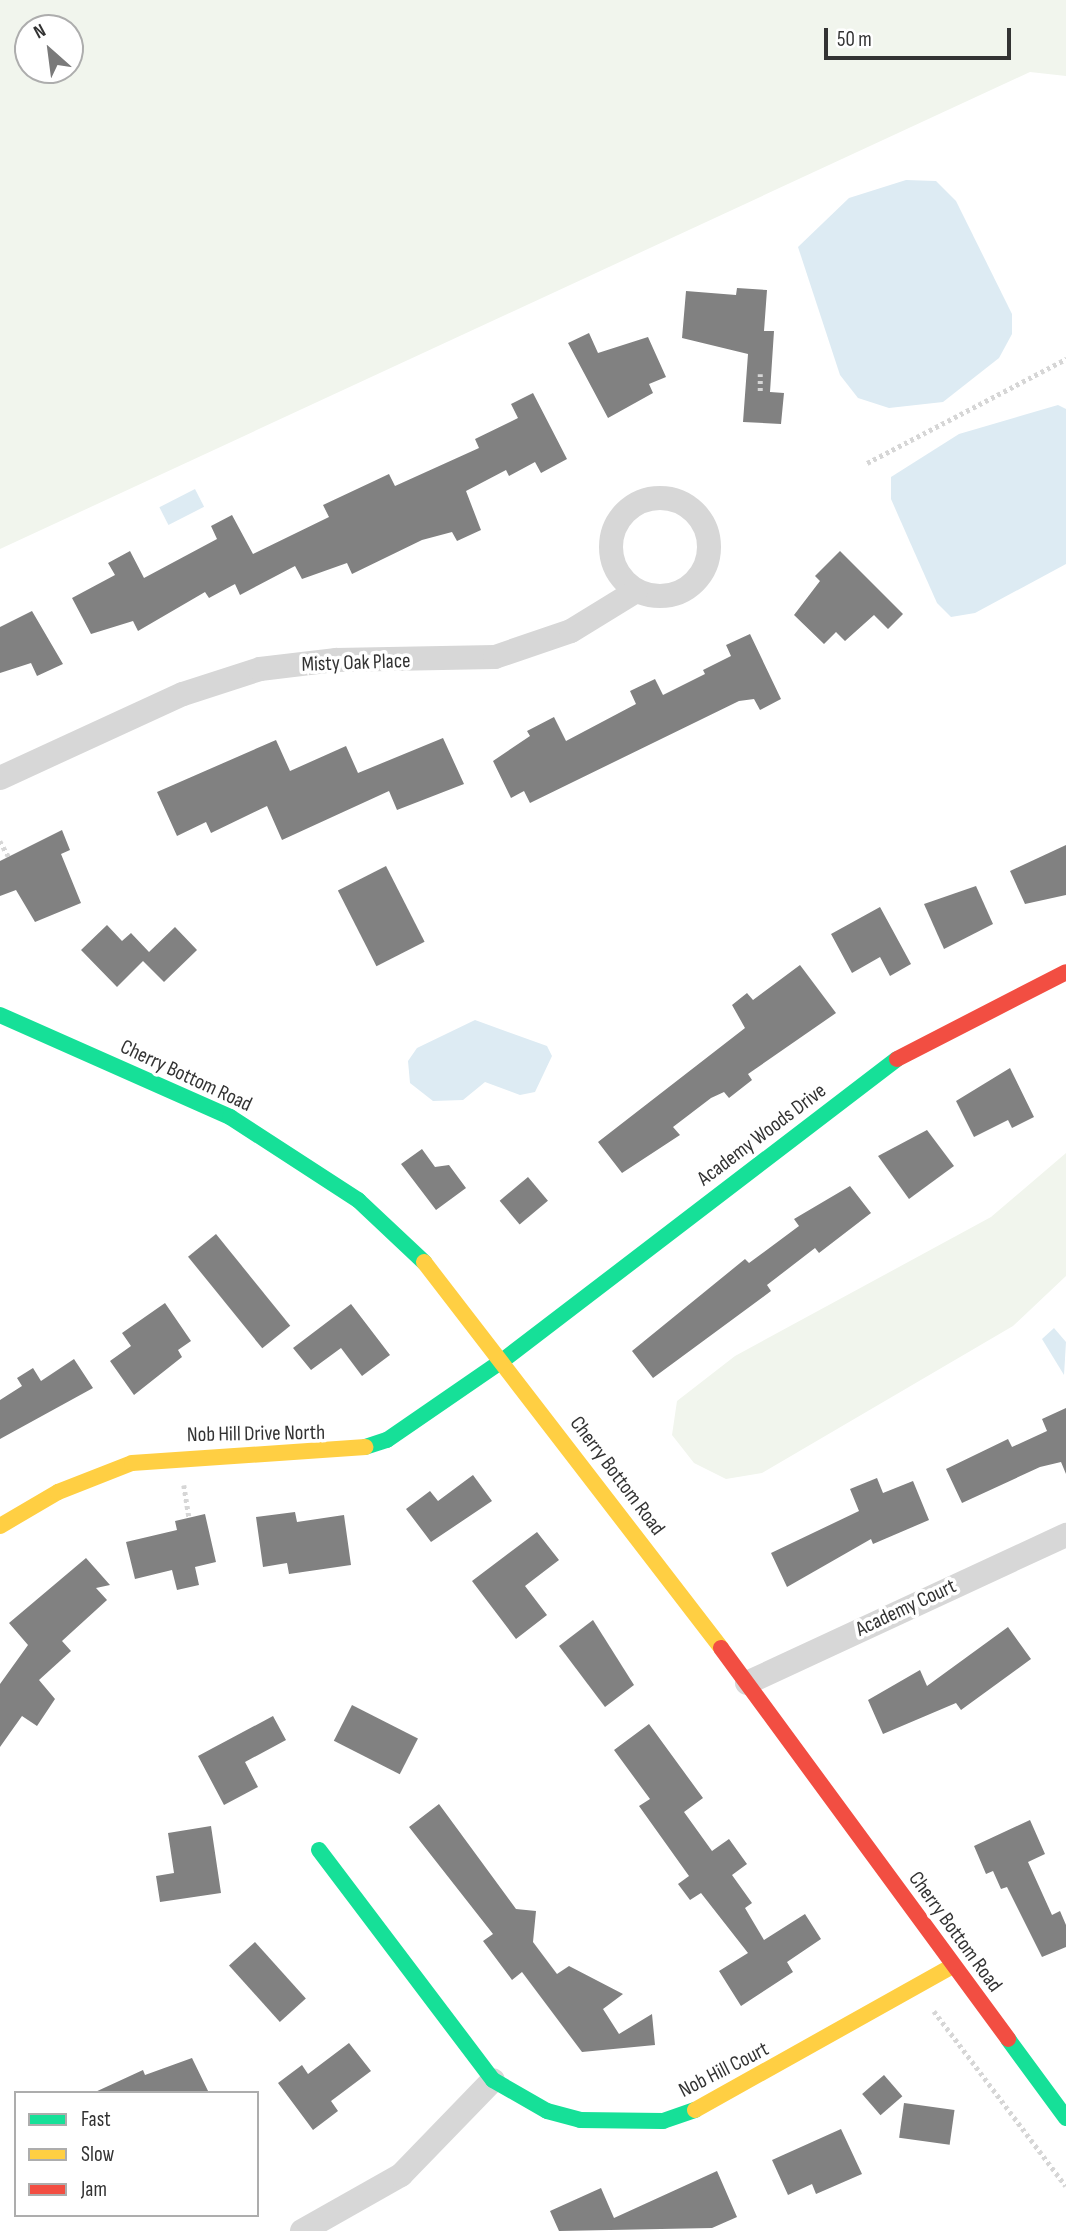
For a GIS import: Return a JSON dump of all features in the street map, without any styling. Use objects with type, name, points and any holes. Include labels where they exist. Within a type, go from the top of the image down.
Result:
[{"type":"street","points":[[642,501],[683,503],[709,537],[700,577],[677,594],[636,591],[616,571],[613,530],[642,501]]},
{"type":"street","name":"Misty Oak Place","points":[[0,778],[183,694],[260,669],[336,660],[495,657],[571,631],[636,591]]},
{"type":"street","name":"Academy Woods Drive","points":[[502,1361],[897,1058],[975,1013],[1066,972]]},
{"type":"street","name":"Cherry Bottom Road","points":[[0,1015],[230,1117],[358,1200],[418,1254],[747,1682],[1066,2118]]},
{"type":"street","name":"Nob Hill Drive North","points":[[0,1526],[58,1492],[132,1463],[211,1452],[346,1453],[387,1440],[502,1361]]},
{"type":"street","name":"Academy Court","points":[[747,1682],[1066,1535]]},
{"type":"street","name":"Nob Hill Court","points":[[319,1850],[493,2080],[547,2111],[580,2120],[663,2121],[741,2090],[953,1966]]},
{"type":"street","points":[[302,2231],[401,2175],[493,2080]]},
{"type":"path","points":[[867,463],[1066,359]]},
{"type":"path","points":[[760,374],[760,391]]},
{"type":"path","points":[[0,841],[9,857]]},
{"type":"path","points":[[928,2004],[1066,2186]]},
{"type":"shaded area","points":[[0,0],[1066,0],[1066,76],[1030,72],[0,549]]},
{"type":"shaded area","points":[[906,180],[936,181],[956,201],[1012,314],[1012,334],[999,358],[943,402],[889,408],[858,398],[840,375],[798,247],[849,198]]},
{"type":"shaded area","points":[[1058,405],[1066,409],[1066,564],[975,613],[951,617],[937,603],[891,499],[891,477],[959,434]]},
{"type":"shaded area","points":[[195,489],[204,507],[168,525],[159,507]]},
{"type":"shaded area","points":[[475,1020],[547,1046],[552,1056],[535,1092],[520,1095],[485,1082],[463,1100],[433,1101],[410,1083],[408,1061],[417,1048]]},
{"type":"shaded area","points":[[1066,1153],[1066,1276],[1013,1326],[762,1473],[726,1479],[694,1463],[672,1435],[677,1401],[735,1356],[991,1217]]},
{"type":"shaded area","points":[[1054,1328],[1066,1342],[1064,1375],[1042,1339]]},
{"type":"building","points":[[737,288],[767,290],[764,331],[774,331],[770,392],[784,393],[781,424],[743,422],[748,354],[682,338],[686,291],[736,295]]},
{"type":"building","points":[[589,333],[598,353],[648,337],[666,377],[649,384],[653,393],[608,418],[568,343]]},
{"type":"building","points":[[533,393],[567,459],[541,473],[535,462],[509,476],[506,470],[466,491],[481,530],[457,541],[452,532],[422,540],[352,574],[347,563],[302,579],[295,566],[240,595],[235,584],[209,598],[205,592],[138,631],[133,621],[91,634],[72,598],[115,575],[108,563],[130,551],[144,578],[217,539],[211,526],[232,515],[253,554],[329,517],[323,505],[389,474],[395,486],[479,448],[475,439],[518,418],[511,404]]},
{"type":"building","points":[[840,551],[903,614],[888,629],[874,615],[845,641],[836,632],[824,644],[794,615],[820,581],[815,576]]},
{"type":"building","points":[[32,611],[63,664],[37,676],[31,663],[0,673],[0,627]]},
{"type":"building","points":[[750,634],[781,699],[760,710],[754,699],[739,701],[530,803],[524,791],[511,798],[493,761],[530,736],[527,731],[554,717],[566,741],[636,704],[630,691],[655,679],[663,695],[705,674],[703,670],[731,656],[726,645]]},
{"type":"building","points":[[443,738],[464,784],[397,810],[389,791],[282,840],[267,806],[211,833],[206,822],[177,836],[157,792],[276,740],[290,771],[346,746],[358,773]]},
{"type":"building","points":[[62,830],[70,850],[61,854],[81,903],[35,922],[16,890],[0,896],[0,861]]},
{"type":"building","points":[[1066,845],[1066,895],[1025,904],[1010,871]]},
{"type":"building","points":[[386,866],[425,942],[376,966],[338,891]]},
{"type":"building","points":[[976,886],[993,924],[944,949],[924,904]]},
{"type":"building","points":[[880,907],[911,964],[890,976],[880,957],[852,973],[831,934]]},
{"type":"building","points":[[107,925],[122,941],[131,933],[149,952],[175,927],[197,950],[164,982],[143,961],[117,987],[81,950]]},
{"type":"building","points":[[800,965],[836,1013],[748,1074],[752,1080],[729,1098],[724,1092],[711,1098],[673,1127],[680,1135],[622,1173],[598,1142],[745,1028],[732,1005],[747,993],[753,1000]]},
{"type":"building","points":[[1010,1068],[1034,1117],[1012,1128],[1008,1120],[974,1137],[956,1101]]},
{"type":"building","points":[[927,1130],[954,1166],[909,1199],[878,1156]]},
{"type":"building","points":[[422,1149],[435,1167],[449,1165],[466,1188],[436,1210],[401,1164]]},
{"type":"building","points":[[528,1177],[548,1201],[520,1225],[500,1201]]},
{"type":"building","points":[[850,1186],[871,1213],[819,1253],[815,1248],[767,1285],[771,1291],[653,1378],[632,1351],[745,1259],[749,1263],[799,1226],[794,1219]]},
{"type":"building","points":[[216,1234],[290,1326],[262,1348],[188,1257]]},
{"type":"building","points":[[165,1303],[191,1341],[178,1350],[182,1357],[134,1395],[110,1361],[131,1346],[122,1333]]},
{"type":"building","points":[[351,1304],[390,1355],[362,1376],[341,1348],[311,1370],[293,1348]]},
{"type":"building","points":[[74,1359],[93,1388],[0,1439],[0,1400],[22,1386],[17,1378],[33,1368],[41,1381]]},
{"type":"building","points":[[1066,1408],[1066,1474],[1061,1462],[1040,1467],[962,1503],[946,1469],[1008,1439],[1012,1447],[1047,1431],[1042,1419]]},
{"type":"building","points":[[473,1475],[492,1501],[431,1542],[406,1509],[430,1491],[438,1501]]},
{"type":"building","points":[[877,1478],[883,1493],[913,1481],[929,1520],[873,1544],[871,1539],[787,1587],[771,1553],[859,1511],[850,1489]]},
{"type":"building","points":[[295,1512],[297,1522],[344,1515],[351,1565],[289,1574],[287,1563],[263,1567],[256,1517]]},
{"type":"building","points":[[205,1514],[216,1562],[195,1567],[199,1585],[177,1590],[172,1570],[135,1579],[126,1542],[177,1530],[175,1521]]},
{"type":"building","points":[[537,1532],[559,1560],[525,1586],[547,1615],[516,1639],[472,1581]]},
{"type":"building","points":[[86,1558],[110,1585],[96,1588],[107,1600],[62,1641],[71,1651],[39,1680],[55,1699],[37,1726],[22,1716],[0,1747],[0,1684],[28,1645],[9,1623]]},
{"type":"building","points":[[593,1620],[634,1685],[605,1707],[559,1646]]},
{"type":"building","points":[[1008,1627],[1031,1659],[961,1710],[956,1703],[883,1734],[868,1700],[920,1670],[927,1686]]},
{"type":"building","points":[[352,1705],[418,1739],[400,1774],[334,1741]]},
{"type":"building","points":[[273,1716],[286,1740],[245,1762],[258,1787],[224,1805],[198,1756]]},
{"type":"building","points":[[649,1724],[703,1798],[684,1812],[712,1851],[729,1839],[747,1864],[732,1875],[752,1903],[745,1908],[764,1940],[805,1914],[821,1939],[787,1962],[793,1972],[741,2006],[719,1971],[748,1953],[701,1893],[690,1900],[678,1884],[689,1876],[639,1806],[650,1799],[614,1750]]},
{"type":"building","points":[[439,1804],[516,1909],[536,1911],[533,1942],[557,1974],[569,1966],[623,1994],[603,2009],[619,2034],[652,2014],[655,2045],[582,2052],[522,1972],[512,1980],[483,1941],[493,1934],[409,1827]]},
{"type":"building","points":[[1030,1820],[1045,1854],[1028,1862],[1052,1915],[1060,1911],[1066,1925],[1066,1947],[1042,1957],[1007,1887],[1001,1889],[993,1871],[986,1874],[974,1846]]},
{"type":"building","points":[[211,1826],[221,1893],[160,1902],[156,1876],[174,1873],[168,1833]]},
{"type":"building","points":[[255,1942],[306,1998],[280,2022],[229,1965]]},
{"type":"building","points":[[349,2043],[371,2071],[331,2101],[338,2111],[313,2130],[278,2083],[302,2065],[308,2074]]},
{"type":"building","points":[[192,2058],[208,2091],[97,2091],[143,2070],[145,2075]]},
{"type":"building","points":[[884,2075],[902,2096],[880,2115],[862,2094]]},
{"type":"building","points":[[904,2103],[955,2110],[950,2145],[899,2138]]},
{"type":"building","points":[[841,2129],[862,2174],[816,2194],[812,2184],[788,2195],[772,2160]]},
{"type":"building","points":[[717,2171],[737,2217],[712,2228],[559,2231],[550,2211],[601,2188],[614,2218]]},
{"type":"traffic: fast","points":[[0,1015],[230,1117],[358,1200],[424,1262]]},
{"type":"traffic: fast","points":[[365,1447],[387,1440],[502,1361],[897,1059]]},
{"type":"traffic: fast","points":[[319,1850],[493,2080],[547,2111],[580,2120],[663,2121],[695,2110]]},
{"type":"traffic: fast","points":[[1008,2039],[1066,2118]]},
{"type":"traffic: slow","points":[[424,1262],[721,1648]]},
{"type":"traffic: slow","points":[[0,1526],[58,1492],[132,1463],[365,1447]]},
{"type":"traffic: slow","points":[[695,2110],[953,1966]]},
{"type":"traffic: jam","points":[[897,1059],[1066,972]]},
{"type":"traffic: jam","points":[[721,1648],[1008,2039]]}]
